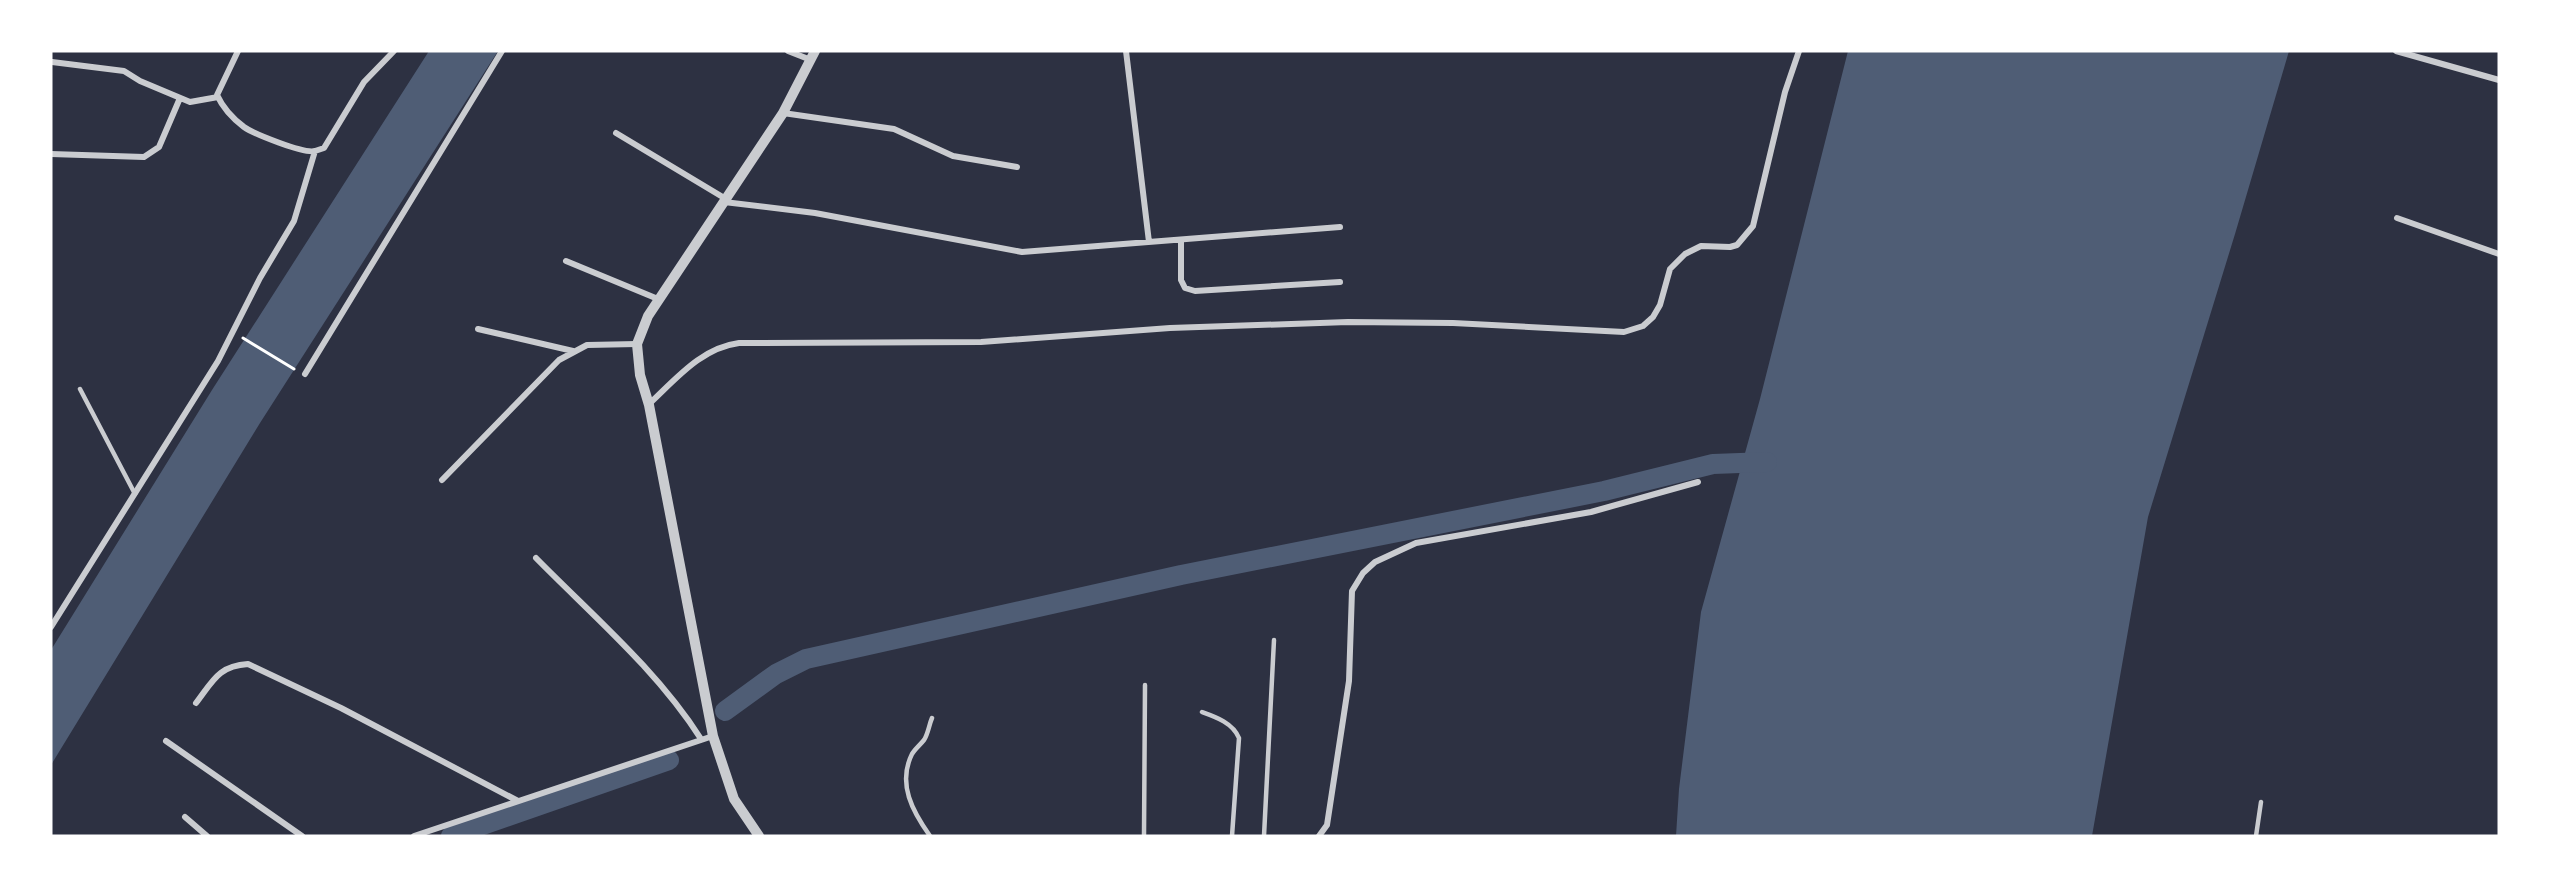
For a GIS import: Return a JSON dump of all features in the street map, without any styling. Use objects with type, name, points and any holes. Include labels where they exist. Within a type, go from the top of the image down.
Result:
[{"type":"street","points":[[238,51],[223,78],[218,97],[223,108],[246,128],[310,152],[324,148],[364,82],[394,51]]},
{"type":"street","points":[[305,374],[502,51]]},
{"type":"street","points":[[759,836],[734,799],[713,736],[649,405],[640,375],[637,344],[658,299],[783,113],[813,56],[788,51]]},
{"type":"street","points":[[1126,51],[1149,242]]},
{"type":"street","points":[[649,405],[704,354],[720,346],[739,343],[981,342],[1170,328],[1348,322],[1454,323],[1624,332],[1643,326],[1653,317],[1660,305],[1670,269],[1685,254],[1701,246],[1730,248],[1737,245],[1753,226],[1785,92],[1799,51]]},
{"type":"street","points":[[2396,51],[2499,80]]},
{"type":"street","points":[[52,62],[124,72],[190,102],[218,97]]},
{"type":"street","points":[[51,154],[144,157],[159,147],[180,98]]},
{"type":"street","points":[[783,113],[894,129],[953,156],[1017,167]]},
{"type":"street","points":[[616,133],[725,200],[815,213],[1022,252],[1340,227]]},
{"type":"street","points":[[51,627],[218,361],[260,278],[294,220],[315,151]]},
{"type":"street","points":[[2397,218],[2499,254]]},
{"type":"street","points":[[1181,240],[1181,280],[1185,288],[1195,291],[1340,282]]},
{"type":"street","points":[[566,261],[658,299]]},
{"type":"street","points":[[478,329],[573,351]]},
{"type":"street","points":[[442,480],[559,360],[587,345],[637,344]]},
{"type":"street","points":[[1319,836],[1327,825],[1349,681],[1352,591],[1363,573],[1375,562],[1416,543],[1591,512],[1698,482]]},
{"type":"street","points":[[536,558],[659,682],[686,715],[701,739]]},
{"type":"street","points":[[196,703],[220,672],[232,665],[248,664],[341,708],[518,801]]},
{"type":"street","points":[[414,836],[713,736]]},
{"type":"street","points":[[166,741],[302,836]]},
{"type":"street","points":[[185,817],[207,836]]},
{"type":"lane","points":[[80,389],[135,494]]},
{"type":"lane","points":[[1264,836],[1274,640]]},
{"type":"lane","points":[[1144,686],[1144,836]]},
{"type":"lane","points":[[1202,712],[1221,719],[1237,732],[1239,738],[1232,836]]},
{"type":"lane","points":[[930,836],[914,814],[907,793],[907,770],[911,756],[926,738],[932,718]]},
{"type":"lane","points":[[2256,836],[2261,802]]},
{"type":"path","points":[[241,337],[296,370]]},
{"type":"water","points":[[429,51],[498,51],[260,423],[51,765],[51,650],[212,390]]},
{"type":"water","points":[[1848,51],[2289,51],[2148,517],[2092,836],[1676,836],[1679,789],[1701,612],[1760,399]]},
{"type":"waterway","points":[[725,711],[776,674],[806,659],[1181,575],[1604,491],[1713,464],[1767,462]]},
{"type":"waterway","points":[[451,836],[669,760]]}]
